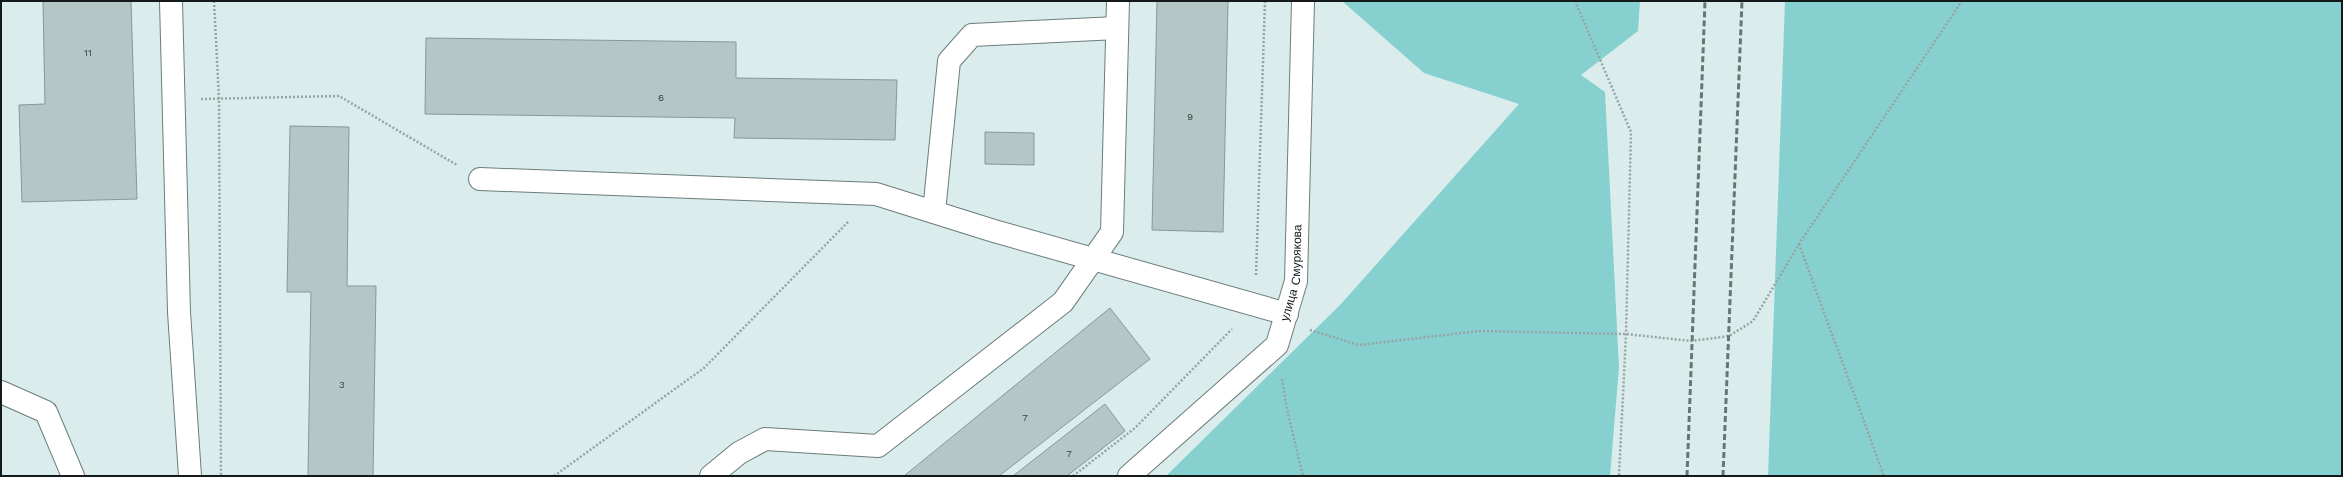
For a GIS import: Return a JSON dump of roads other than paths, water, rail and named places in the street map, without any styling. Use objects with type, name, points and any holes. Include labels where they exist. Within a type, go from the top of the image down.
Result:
[{"type":"street","points":[[171,1],[179,312],[190,476]]},
{"type":"street","points":[[711,476],[739,453],[765,439],[878,446],[1062,302],[1094,260],[1112,232],[1118,1]]},
{"type":"street","name":"улица Смурякова","points":[[1129,476],[1277,345],[1296,281],[1303,1]]},
{"type":"street","points":[[934,212],[949,61],[972,35],[1117,28]]},
{"type":"street","points":[[480,179],[876,194],[1094,260],[1256,304],[1286,318]]},
{"type":"street","points":[[1,392],[46,412],[73,476]]},
{"type":"railway","points":[[1687,476],[1705,1]]},
{"type":"railway","points":[[1723,476],[1742,1]]}]
